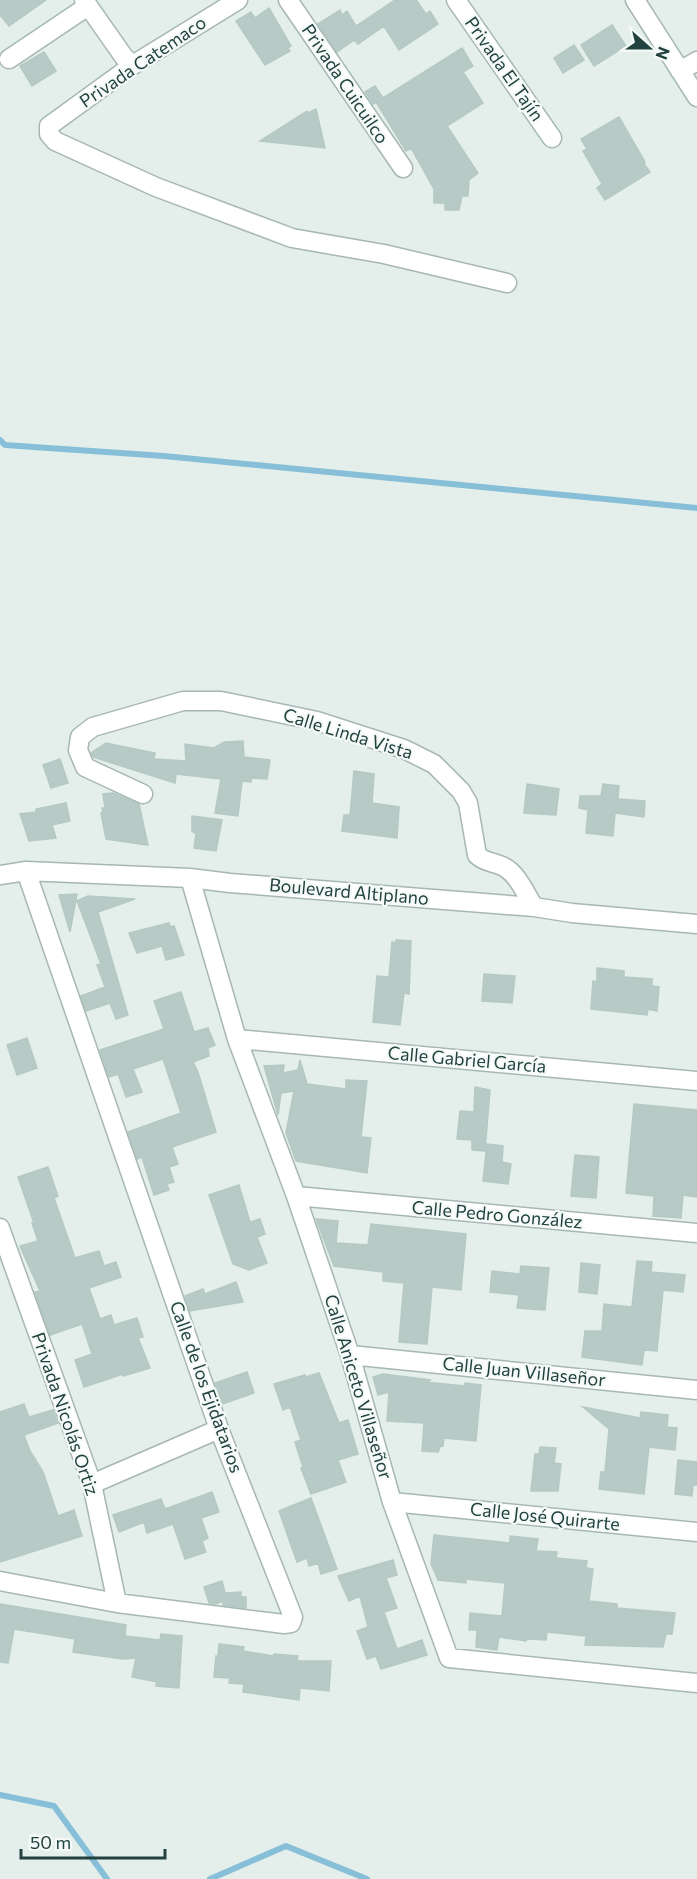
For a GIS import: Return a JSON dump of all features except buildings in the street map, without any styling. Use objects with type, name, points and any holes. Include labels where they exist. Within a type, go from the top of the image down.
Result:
[{"type":"street","name":"Privada Catemaco","points":[[238,0],[133,65],[49,126],[49,135],[55,141],[156,187],[292,238],[384,254],[507,283]]},
{"type":"street","name":"Privada Cuicuilco","points":[[288,0],[403,168]]},
{"type":"street","name":"Privada El Tajín","points":[[456,0],[552,138]]},
{"type":"street","points":[[635,0],[697,97]]},
{"type":"street","points":[[9,59],[86,3],[124,57],[133,65]]},
{"type":"street","points":[[680,71],[697,61]]},
{"type":"street","name":"Calle Linda Vista","points":[[143,794],[85,767],[78,750],[80,737],[93,727],[183,701],[221,701],[317,721],[404,749],[434,764],[461,791],[468,803],[477,855],[482,860],[512,872],[534,907]]},
{"type":"street","name":"Boulevard Altiplano","points":[[0,875],[26,871],[190,878],[534,907],[572,913],[697,924]]},
{"type":"street","name":"Calle de los Ejidatarios","points":[[0,1581],[117,1603],[284,1624],[291,1623],[293,1617],[219,1429],[26,871]]},
{"type":"street","name":"Calle Aniceto Villaseñor","points":[[190,878],[237,1039],[296,1197],[350,1355],[392,1502],[449,1658],[697,1683]]},
{"type":"street","name":"Calle Gabriel García","points":[[237,1039],[697,1081]]},
{"type":"street","name":"Calle Pedro González","points":[[296,1197],[697,1233]]},
{"type":"street","name":"Privada Nicolás Ortiz","points":[[0,1228],[92,1484],[117,1603]]},
{"type":"street","name":"Calle Juan Villaseñor","points":[[350,1355],[697,1390]]},
{"type":"street","points":[[92,1484],[219,1429]]},
{"type":"street","name":"Calle José Quirarte","points":[[392,1502],[697,1532]]},
{"type":"waterway","points":[[0,440],[5,445],[164,456],[697,508]]},
{"type":"waterway","points":[[0,1795],[54,1806],[107,1879]]},
{"type":"waterway","points":[[210,1879],[286,1846],[367,1879]]}]
